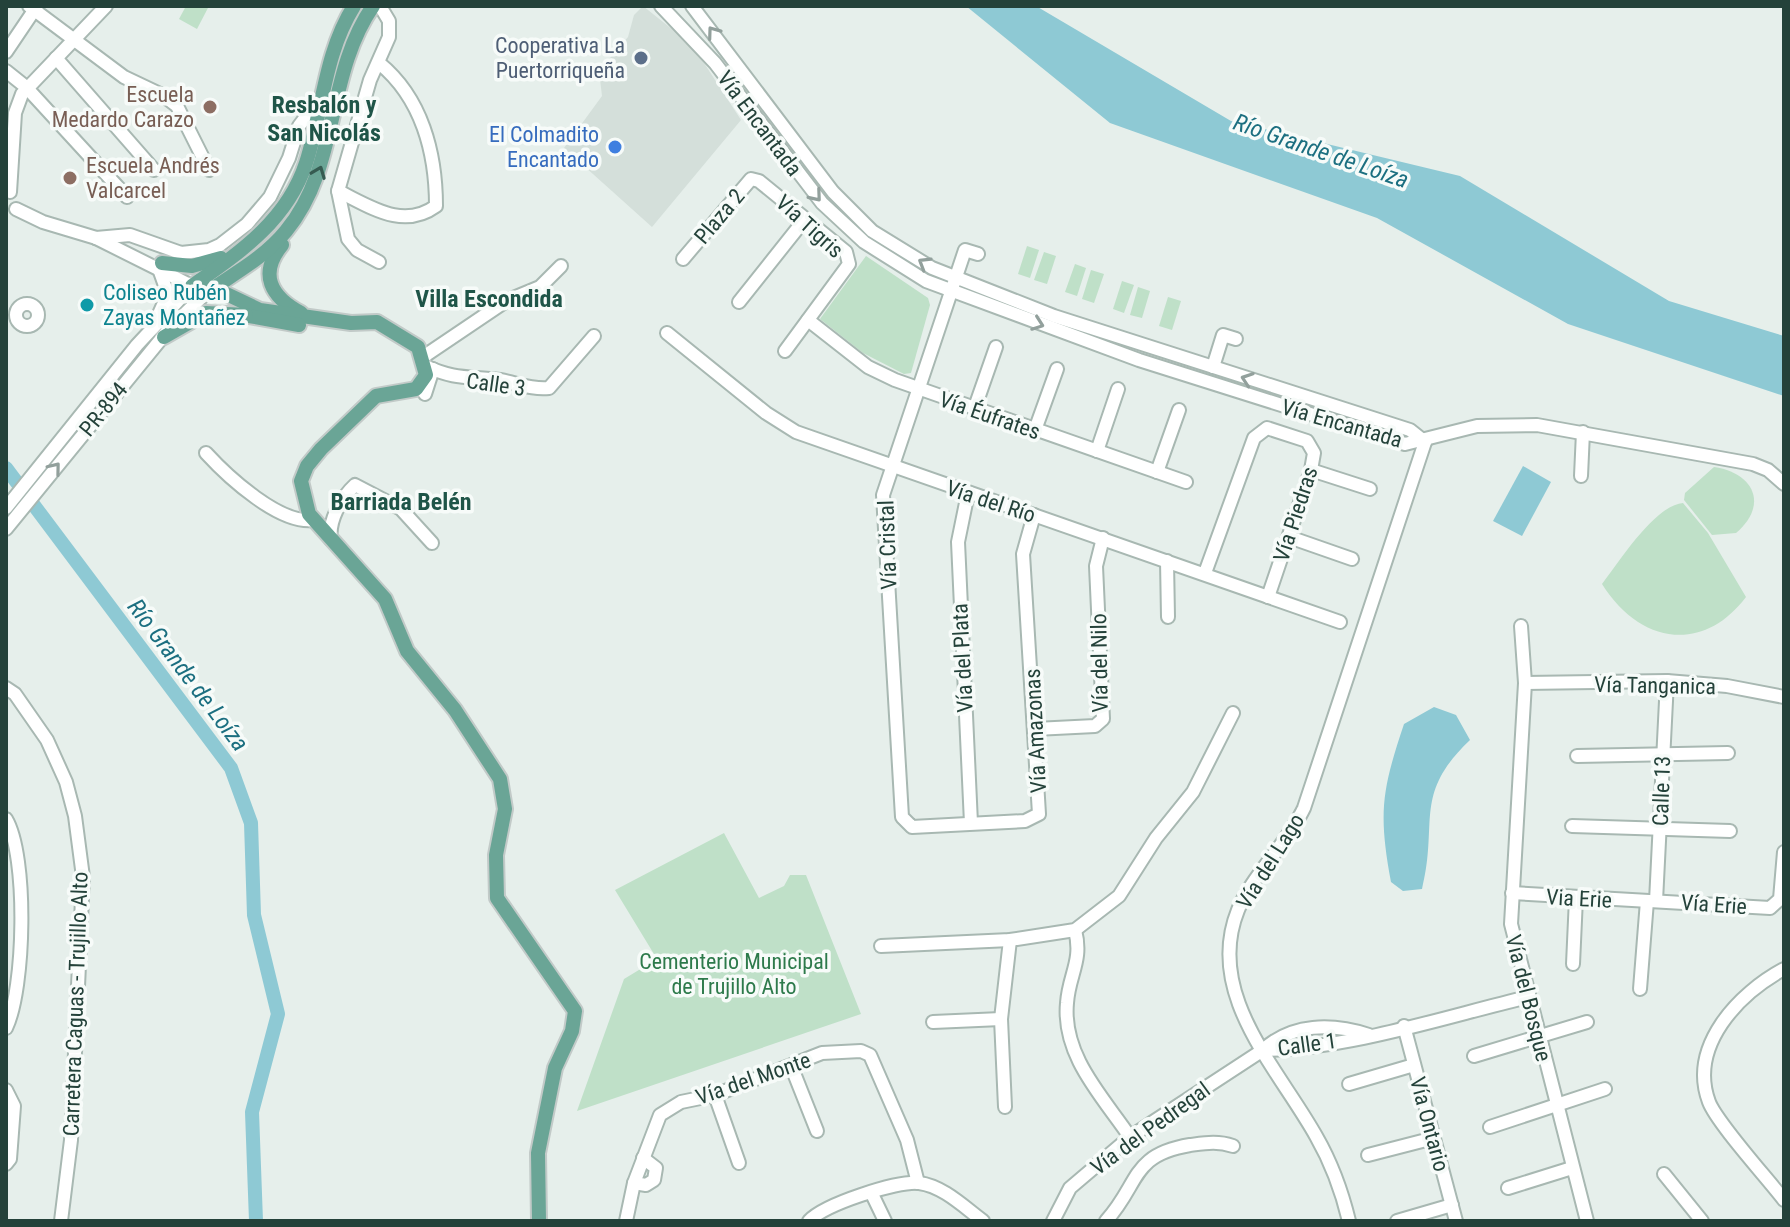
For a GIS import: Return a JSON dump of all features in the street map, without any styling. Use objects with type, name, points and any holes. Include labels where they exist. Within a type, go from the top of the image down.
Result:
[{"type":"main road","points":[[202,288],[269,226],[298,182],[334,48],[347,13],[354,6]]},
{"type":"main road","points":[[308,317],[272,292],[269,274],[271,261],[301,218],[325,156],[346,58],[373,6]]},
{"type":"main road","points":[[202,288],[274,244],[303,207]]},
{"type":"main road","points":[[161,266],[207,264],[236,248],[246,248]]},
{"type":"main road","points":[[202,288],[246,315]]},
{"type":"main road","points":[[202,288],[251,308],[331,320],[377,322],[413,341],[427,364],[424,380],[416,389],[376,396],[307,466],[301,481],[302,497],[314,520],[385,599],[407,651],[455,710],[500,779],[505,809],[496,855],[497,898],[575,1011],[572,1031],[555,1068],[538,1153],[539,1221]]},
{"type":"main road","points":[[159,331],[206,313],[246,315],[275,323],[309,325],[331,320]]},
{"type":"street","points":[[106,6],[26,87],[15,113],[8,191],[16,197],[11,212],[96,238],[161,266],[202,288]]},
{"type":"street","points":[[379,262],[357,250],[348,239],[338,191],[370,80],[391,30],[380,6]]},
{"type":"street","name":"Vía Encantada","points":[[661,6],[708,55],[822,203],[864,242],[926,281],[1124,355],[1285,408],[1405,444],[1425,442]]},
{"type":"street","name":"Vía Encantada","points":[[692,6],[833,192],[872,231],[932,268],[1054,316],[1410,430],[1425,442]]},
{"type":"street","points":[[6,52],[33,7],[124,77],[164,96],[177,106],[209,170]]},
{"type":"street","points":[[56,58],[151,167]]},
{"type":"street","points":[[338,191],[391,217],[421,217],[436,206],[436,177],[416,105],[400,80],[379,63]]},
{"type":"street","points":[[6,71],[26,87],[127,197]]},
{"type":"street","points":[[96,238],[130,235],[181,253],[195,253],[220,245],[247,224],[270,197],[289,158],[299,126],[321,97]]},
{"type":"street","name":"Plaza 2","points":[[683,259],[743,185],[751,179],[759,181]]},
{"type":"street","name":"Vía Tigris","points":[[759,181],[846,252],[849,264],[785,351]]},
{"type":"street","points":[[739,302],[805,219]]},
{"type":"street","points":[[955,278],[965,250],[978,254]]},
{"type":"street","points":[[159,331],[168,294],[161,266]]},
{"type":"street","points":[[425,394],[427,364],[506,301],[540,287],[561,266]]},
{"type":"street","name":"Vía Cristal","points":[[906,822],[902,817],[883,495],[955,278]]},
{"type":"street","name":"PR-894","points":[[6,508],[96,397],[202,288]]},
{"type":"street","name":"Vía Éufrates","points":[[808,320],[868,367],[919,390],[1186,482]]},
{"type":"street","name":"PR-894","points":[[6,529],[104,408],[159,331]]},
{"type":"street","name":"Vía del Río","points":[[667,333],[766,413],[796,432],[1340,622]]},
{"type":"street","points":[[1213,367],[1223,335],[1236,339]]},
{"type":"street","name":"Calle 3","points":[[427,364],[459,379],[487,378],[536,389],[549,388],[594,336]]},
{"type":"street","points":[[974,410],[996,347]]},
{"type":"street","points":[[1035,430],[1057,369]]},
{"type":"street","points":[[1097,451],[1118,389]]},
{"type":"street","points":[[1157,472],[1179,410]]},
{"type":"street","points":[[1425,442],[1477,426],[1537,425],[1753,464],[1768,470],[1784,484]]},
{"type":"street","name":"Vía Piedras","points":[[1205,573],[1254,438],[1267,428],[1307,441],[1314,453],[1311,470],[1268,597]]},
{"type":"street","points":[[1581,476],[1583,432]]},
{"type":"street","name":"Vía del Lago","points":[[1349,1221],[1318,1138],[1235,999],[1228,967],[1228,943],[1239,908],[1293,831],[1304,808],[1425,442]]},
{"type":"street","points":[[206,453],[257,499],[293,520],[314,520]]},
{"type":"street","points":[[1311,470],[1370,489]]},
{"type":"street","points":[[331,540],[332,523],[343,497],[355,485],[401,509],[432,543]]},
{"type":"street","name":"Vía del Plata","points":[[968,493],[958,542],[971,823]]},
{"type":"street","name":"Vía Amazonas","points":[[906,822],[912,827],[1025,821],[1039,814],[1023,554],[1034,515]]},
{"type":"street","points":[[1289,537],[1352,559]]},
{"type":"street","name":"Vía del Nilo","points":[[1035,729],[1095,726],[1103,719],[1096,566],[1103,538]]},
{"type":"street","points":[[1167,561],[1168,617]]},
{"type":"street","name":"Vía del Bosque","points":[[1521,626],[1525,683],[1511,924],[1587,1221]]},
{"type":"street","name":"Vía Tanganica","points":[[1525,683],[1667,681],[1727,686],[1784,697]]},
{"type":"street","name":"Calle 13","points":[[1640,989],[1659,827],[1667,681]]},
{"type":"street","name":"Carretera Caguas - Trujillo Alto","points":[[6,688],[15,694],[20,706],[47,740],[66,782],[83,877],[71,1140],[61,1221]]},
{"type":"street","name":"Carretera Caguas - Trujillo Alto","points":[[6,700],[20,706]]},
{"type":"street","points":[[881,946],[1010,940],[1075,930],[1119,896],[1156,838],[1193,792],[1233,713]]},
{"type":"street","points":[[1577,756],[1728,753]]},
{"type":"street","points":[[6,819],[22,877],[17,990],[6,1028]]},
{"type":"street","points":[[1572,826],[1730,831]]},
{"type":"street","name":"Vía Erie","points":[[1651,901],[1770,908],[1780,899],[1784,852]]},
{"type":"street","name":"Via Erie","points":[[1512,893],[1651,901]]},
{"type":"street","points":[[1573,964],[1576,898]]},
{"type":"street","points":[[1075,930],[1080,950],[1066,1002],[1067,1029],[1077,1060],[1130,1137]]},
{"type":"street","points":[[1005,1107],[1001,1019],[1010,940]]},
{"type":"street","points":[[1784,969],[1766,978],[1717,1029],[1708,1052],[1704,1077],[1709,1104],[1784,1200]]},
{"type":"street","name":"Calle 1","points":[[1263,1050],[1286,1050],[1369,1035],[1528,997]]},
{"type":"street","points":[[933,1022],[1001,1019]]},
{"type":"street","points":[[1474,1056],[1587,1022]]},
{"type":"street","name":"Vía Ontario","points":[[1404,1026],[1456,1221]]},
{"type":"street","name":"Vía del Pedregal","points":[[1053,1221],[1070,1188],[1130,1137],[1263,1050]]},
{"type":"street","name":"Vía del Monte","points":[[626,1221],[634,1183],[646,1185],[654,1180],[656,1168],[643,1158],[660,1115],[681,1102],[715,1095],[792,1068],[822,1053],[861,1051],[870,1055],[907,1140],[918,1183]]},
{"type":"street","points":[[1349,1084],[1414,1065]]},
{"type":"street","points":[[792,1068],[817,1131]]},
{"type":"street","points":[[1490,1127],[1605,1089]]},
{"type":"street","points":[[6,1090],[14,1106],[10,1159],[6,1164]]},
{"type":"street","points":[[715,1095],[739,1163]]},
{"type":"street","points":[[1368,1155],[1434,1138]]},
{"type":"street","points":[[1106,1221],[1146,1160],[1166,1150],[1186,1146],[1219,1141],[1233,1146]]},
{"type":"street","points":[[1508,1188],[1572,1168]]},
{"type":"street","points":[[1664,1174],[1702,1221]]},
{"type":"street","points":[[809,1221],[819,1211],[853,1196],[918,1183],[945,1193],[983,1221]]},
{"type":"street","points":[[872,1194],[885,1221]]},
{"type":"street","points":[[1397,1221],[1452,1205]]},
{"type":"shaded area","points":[[643,6],[693,46],[741,120],[652,227],[564,148],[602,96],[599,71],[628,37],[634,15]]},
{"type":"green space","points":[[186,6],[209,6],[197,29],[179,19]]},
{"type":"green space","points":[[1027,246],[1039,250],[1030,278],[1018,274]]},
{"type":"green space","points":[[1044,252],[1056,256],[1047,284],[1034,280]]},
{"type":"green space","points":[[866,256],[928,298],[930,305],[911,373],[904,374],[863,353],[820,319]]},
{"type":"green space","points":[[1075,264],[1086,268],[1077,296],[1065,292]]},
{"type":"green space","points":[[1091,270],[1104,274],[1094,303],[1082,299]]},
{"type":"green space","points":[[1122,281],[1134,285],[1124,313],[1113,309]]},
{"type":"green space","points":[[1138,287],[1150,291],[1142,318],[1130,315]]},
{"type":"green space","points":[[1168,297],[1181,301],[1172,330],[1159,326]]},
{"type":"green space","points":[[1714,467],[1739,476],[1752,492],[1752,512],[1736,533],[1712,535],[1684,500],[1685,493]]},
{"type":"green space","points":[[1683,503],[1708,533],[1746,597],[1729,616],[1710,628],[1691,634],[1671,634],[1652,629],[1634,619],[1617,604],[1602,584],[1661,513]]},
{"type":"green space","name":"Cementerio Municipal de Trujillo Alto","points":[[724,833],[759,898],[784,886],[790,875],[806,875],[861,1014],[577,1111],[624,979],[657,959],[615,890]]},
{"type":"water","points":[[966,6],[1036,6],[1231,121],[1460,176],[1669,301],[1784,336],[1784,396],[1568,324],[1377,218],[1110,123]]},
{"type":"water","points":[[1523,466],[1551,482],[1522,536],[1493,521]]},
{"type":"water","points":[[1434,707],[1456,715],[1470,740],[1440,777],[1434,794],[1422,889],[1403,891],[1391,882],[1384,837],[1384,802],[1404,724]]},
{"type":"waterway","name":"Río Grande de Loíza","points":[[6,468],[231,768],[251,823],[254,915],[278,1014],[252,1112],[256,1221]]},
{"type":"place","name":"Cooperativa La Puertorriqueña","points":[[641,58]]},
{"type":"place","name":"Escuela Medardo Carazo","points":[[210,107]]},
{"type":"place","name":"El Colmadito Encantado","points":[[615,147]]},
{"type":"place","name":"Escuela Andrés Valcarcel","points":[[70,178]]},
{"type":"place","name":"Coliseo Rubén Zayas Montañez","points":[[87,305]]},
{"type":"district","name":"Resbalón y San Nicolás","points":[[324,119]]},
{"type":"district","name":"Villa Escondida","points":[[489,299]]},
{"type":"district","name":"Barriada Belén","points":[[401,502]]}]
